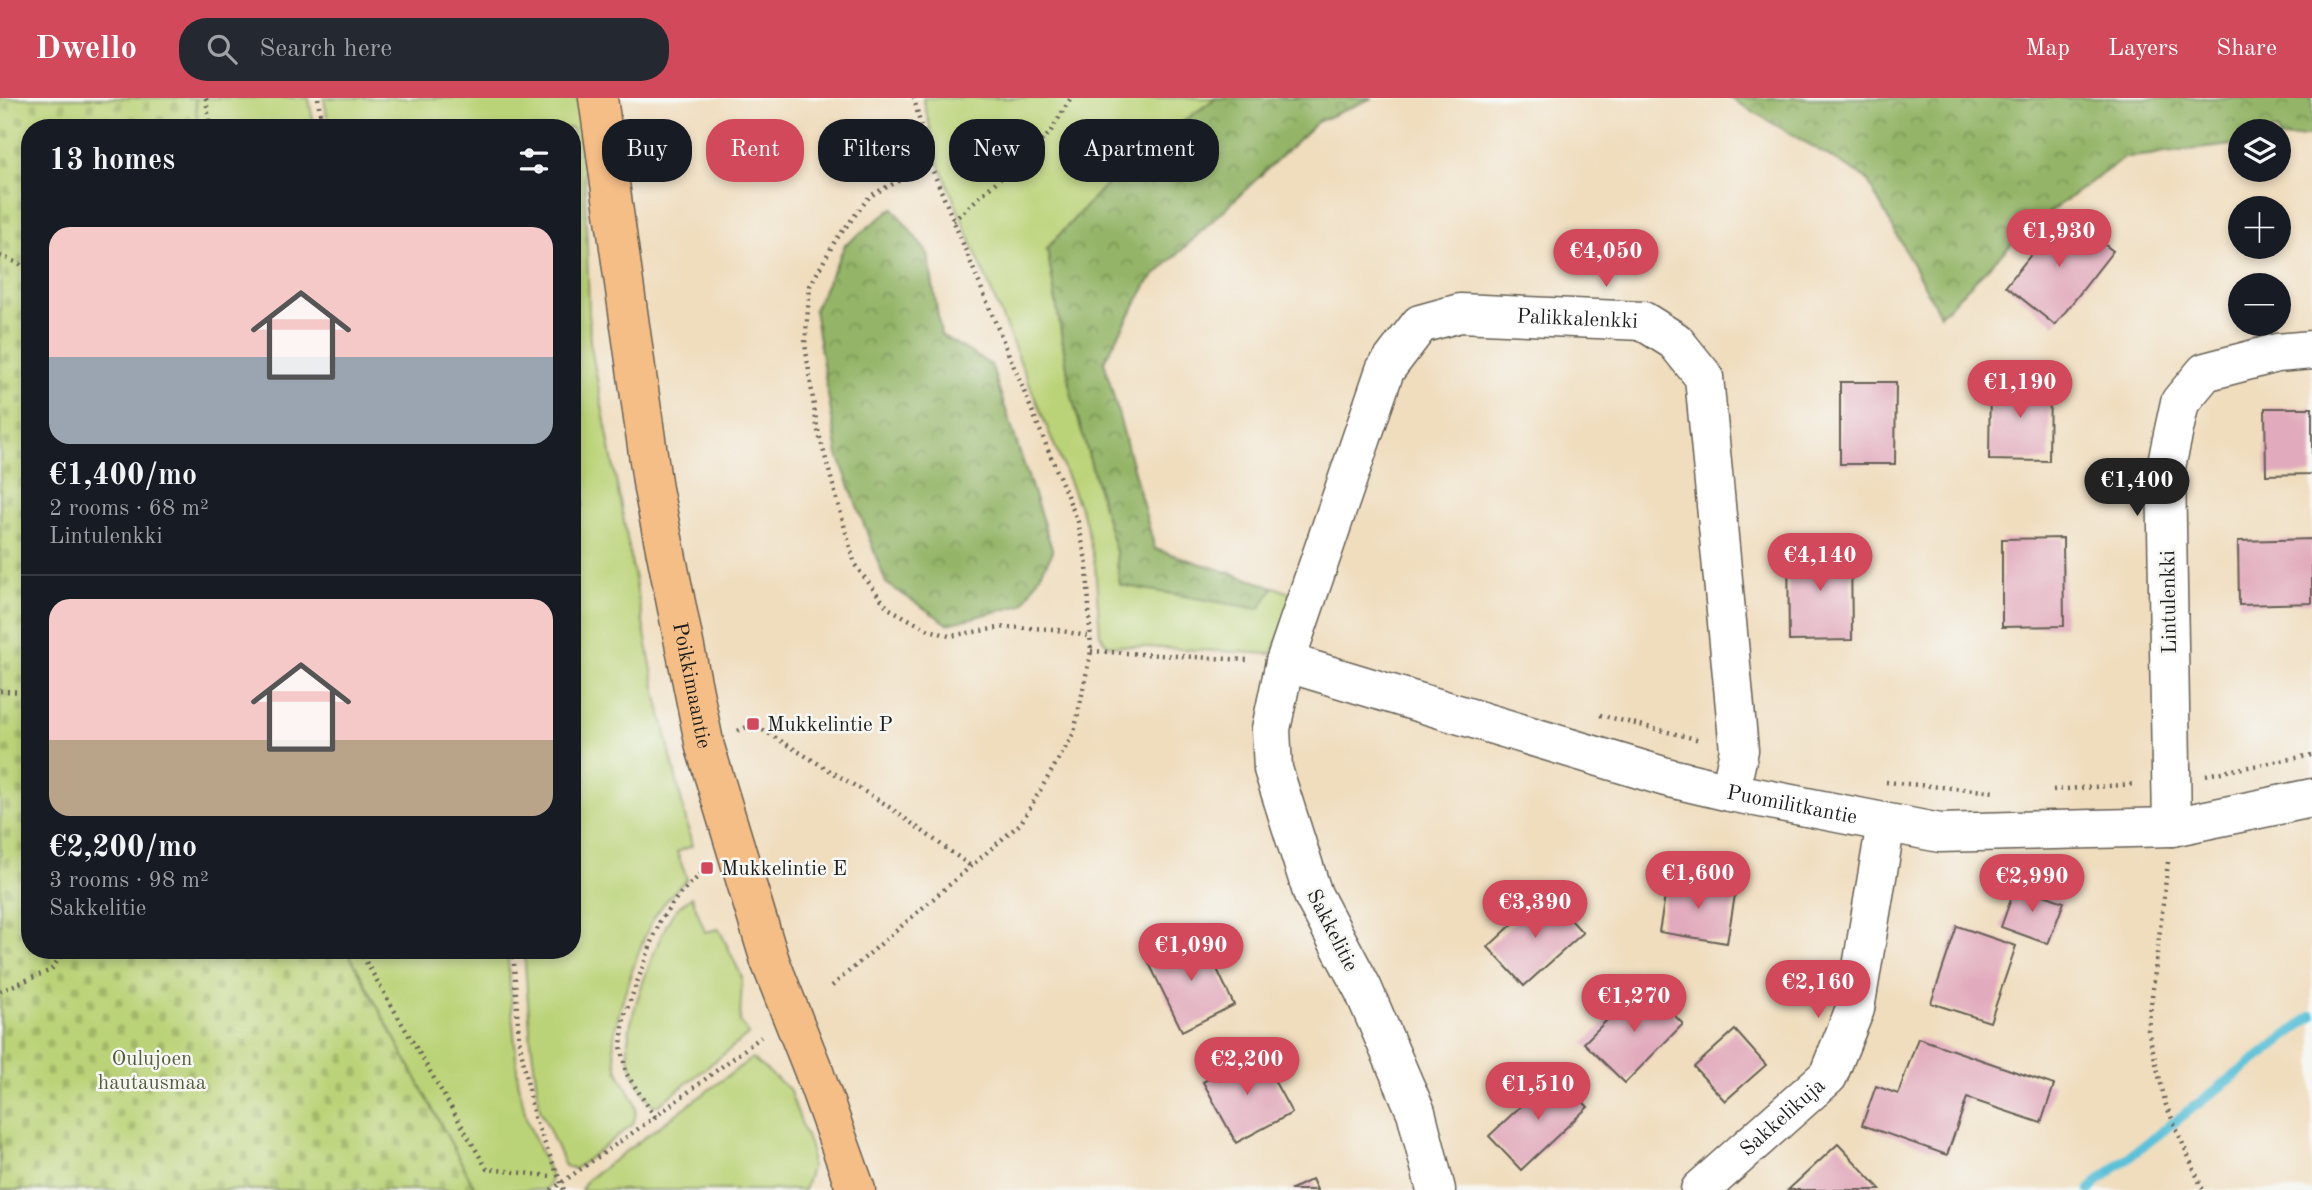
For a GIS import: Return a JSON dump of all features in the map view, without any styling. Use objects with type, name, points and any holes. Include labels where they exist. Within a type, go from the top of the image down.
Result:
[{"type":"main road","name":"Poikkimaantie","points":[[598,98],[602,124]]},
{"type":"main road","name":"Poikkimaantie","points":[[619,119],[624,98]]},
{"type":"main road","name":"Poikkimaantie","points":[[611,182],[653,489],[705,747],[771,961],[856,1190]]},
{"type":"street","name":"Palikkalenkki","points":[[1285,662],[1385,370],[1420,324],[1460,313],[1643,321],[1675,341],[1704,377],[1739,750],[1730,792]]},
{"type":"street","name":"Lintulenkki","points":[[2172,827],[2166,467],[2180,402],[2205,372],[2277,353],[2312,350]]},
{"type":"street","name":"Puomilitkantie","points":[[1285,662],[1666,777],[1940,833],[2172,827],[2312,799]]},
{"type":"street","name":"Sakkelitie","points":[[1285,662],[1271,729],[1273,769],[1313,895],[1363,989],[1416,1112],[1436,1190]]},
{"type":"street","name":"Sakkelikuja","points":[[1700,1190],[1828,1076],[1855,1009],[1886,823]]},
{"type":"path","points":[[206,98],[209,119]]},
{"type":"path","points":[[317,98],[320,119]]},
{"type":"path","points":[[914,98],[919,119]]},
{"type":"path","points":[[954,221],[1049,134],[1071,98]]},
{"type":"path","points":[[832,986],[1021,823],[1074,733],[1091,651],[1087,565],[1078,522],[935,176]]},
{"type":"path","points":[[896,182],[870,196],[835,240],[810,286],[805,344],[817,427],[855,565],[888,607],[938,633],[949,636],[1005,627],[1053,629],[1091,636]]},
{"type":"path","points":[[0,256],[21,265]]},
{"type":"path","points":[[1091,651],[1285,662]]},
{"type":"path","points":[[0,691],[21,692]]},
{"type":"path","points":[[705,747],[753,724],[885,804],[972,867]]},
{"type":"path","points":[[2048,790],[2171,782],[2312,755]]},
{"type":"path","points":[[1873,780],[2007,793]]},
{"type":"path","points":[[2172,827],[2148,1030],[2166,1105],[2203,1190]]},
{"type":"path","points":[[655,1117],[626,1073],[621,1046],[624,1017],[660,921],[678,896],[707,868],[736,853]]},
{"type":"path","points":[[0,991],[51,970],[59,959]]},
{"type":"path","points":[[364,959],[487,1168],[551,1176]]},
{"type":"path","points":[[514,959],[519,1039],[534,1117],[564,1190]]},
{"type":"path","points":[[551,1190],[655,1117],[762,1036]]},
{"type":"green space","name":"Oulujoen hautausmaa","points":[[0,98],[195,98],[197,119],[21,119],[21,959],[352,959],[476,1190],[0,1190]]},
{"type":"green space","points":[[195,98],[309,98],[312,119],[197,119]]},
{"type":"green space","points":[[324,98],[582,98],[590,342],[656,692],[692,846],[677,852],[687,879],[662,906],[650,926],[628,982],[617,1022],[614,1049],[617,1068],[632,1096],[636,1116],[633,1124],[575,1169],[565,1166],[540,1109],[531,1042],[525,959],[581,959],[581,119],[328,119]]},
{"type":"green space","points":[[923,98],[1216,98],[1187,119],[1059,119],[1059,182],[1108,182],[1047,248],[1072,397],[1116,552],[1120,585],[1259,609],[1274,587],[1298,596],[1272,654],[1109,645],[1104,641],[1100,634],[1095,565],[1085,520],[938,161],[935,119],[928,119]]},
{"type":"green space","points":[[1216,98],[1372,98],[1317,122],[1148,282],[1104,361],[1155,549],[1274,587],[1259,609],[1120,585],[1116,552],[1072,397],[1047,248],[1108,182],[1219,182],[1219,119],[1187,119]]},
{"type":"green space","points":[[1730,98],[2312,98],[2312,135],[2291,138],[2291,119],[2228,119],[2228,145],[2124,158],[2028,228],[1940,315],[1866,178]]},
{"type":"green space","points":[[893,208],[928,254],[941,335],[991,365],[1053,552],[1023,605],[948,624],[886,583],[838,455],[814,310],[845,245]]},
{"type":"green space","points":[[692,897],[705,932],[719,929],[742,977],[740,1022],[749,1034],[659,1105],[653,1105],[632,1070],[628,1047],[632,1018],[644,979],[666,927],[674,912]]},
{"type":"green space","points":[[352,959],[508,959],[518,1081],[527,1121],[551,1176],[550,1184],[545,1190],[476,1190]]},
{"type":"green space","points":[[752,1058],[789,1089],[811,1150],[811,1168],[804,1190],[581,1190],[587,1180]]},
{"type":"building","points":[[2064,213],[2113,251],[2055,325],[2006,286]]},
{"type":"building","points":[[1990,379],[2050,380],[2049,461],[1989,460]]},
{"type":"building","points":[[1840,382],[1896,382],[1895,464],[1840,464]]},
{"type":"building","points":[[2265,408],[2312,408],[2312,474],[2266,475]]},
{"type":"building","points":[[2063,538],[2064,626],[2002,627],[2002,539]]},
{"type":"building","points":[[2312,539],[2312,603],[2239,605],[2238,541]]},
{"type":"building","points":[[1851,546],[1852,640],[1789,641],[1788,547]]},
{"type":"building","points":[[1668,878],[1736,889],[1727,943],[1659,932]]},
{"type":"building","points":[[2016,885],[2064,902],[2048,944],[2001,927]]},
{"type":"building","points":[[1546,893],[1583,933],[1524,986],[1488,947]]},
{"type":"building","points":[[1957,926],[2016,946],[1990,1022],[1931,1003]]},
{"type":"building","points":[[1201,935],[1234,1005],[1182,1031],[1148,961]]},
{"type":"building","points":[[1643,984],[1683,1024],[1625,1083],[1584,1043]]},
{"type":"building","points":[[1735,1030],[1766,1065],[1725,1101],[1694,1067]]},
{"type":"building","points":[[1918,1038],[2054,1085],[2041,1123],[1967,1098],[1947,1155],[1862,1125],[1876,1086],[1898,1094]]},
{"type":"building","points":[[1258,1051],[1292,1113],[1236,1143],[1203,1082]]},
{"type":"building","points":[[1556,1073],[1588,1107],[1521,1170],[1489,1136]]},
{"type":"building","points":[[1838,1144],[1881,1190],[1788,1190]]},
{"type":"building","points":[[1312,1179],[1317,1190],[1290,1190]]},
{"type":"waterway","points":[[2090,1190],[2099,1180],[2312,1016]]},
{"type":"place","name":"Mukkelintie P","points":[[753,724]]},
{"type":"place","name":"Mukkelintie E","points":[[707,868]]}]
